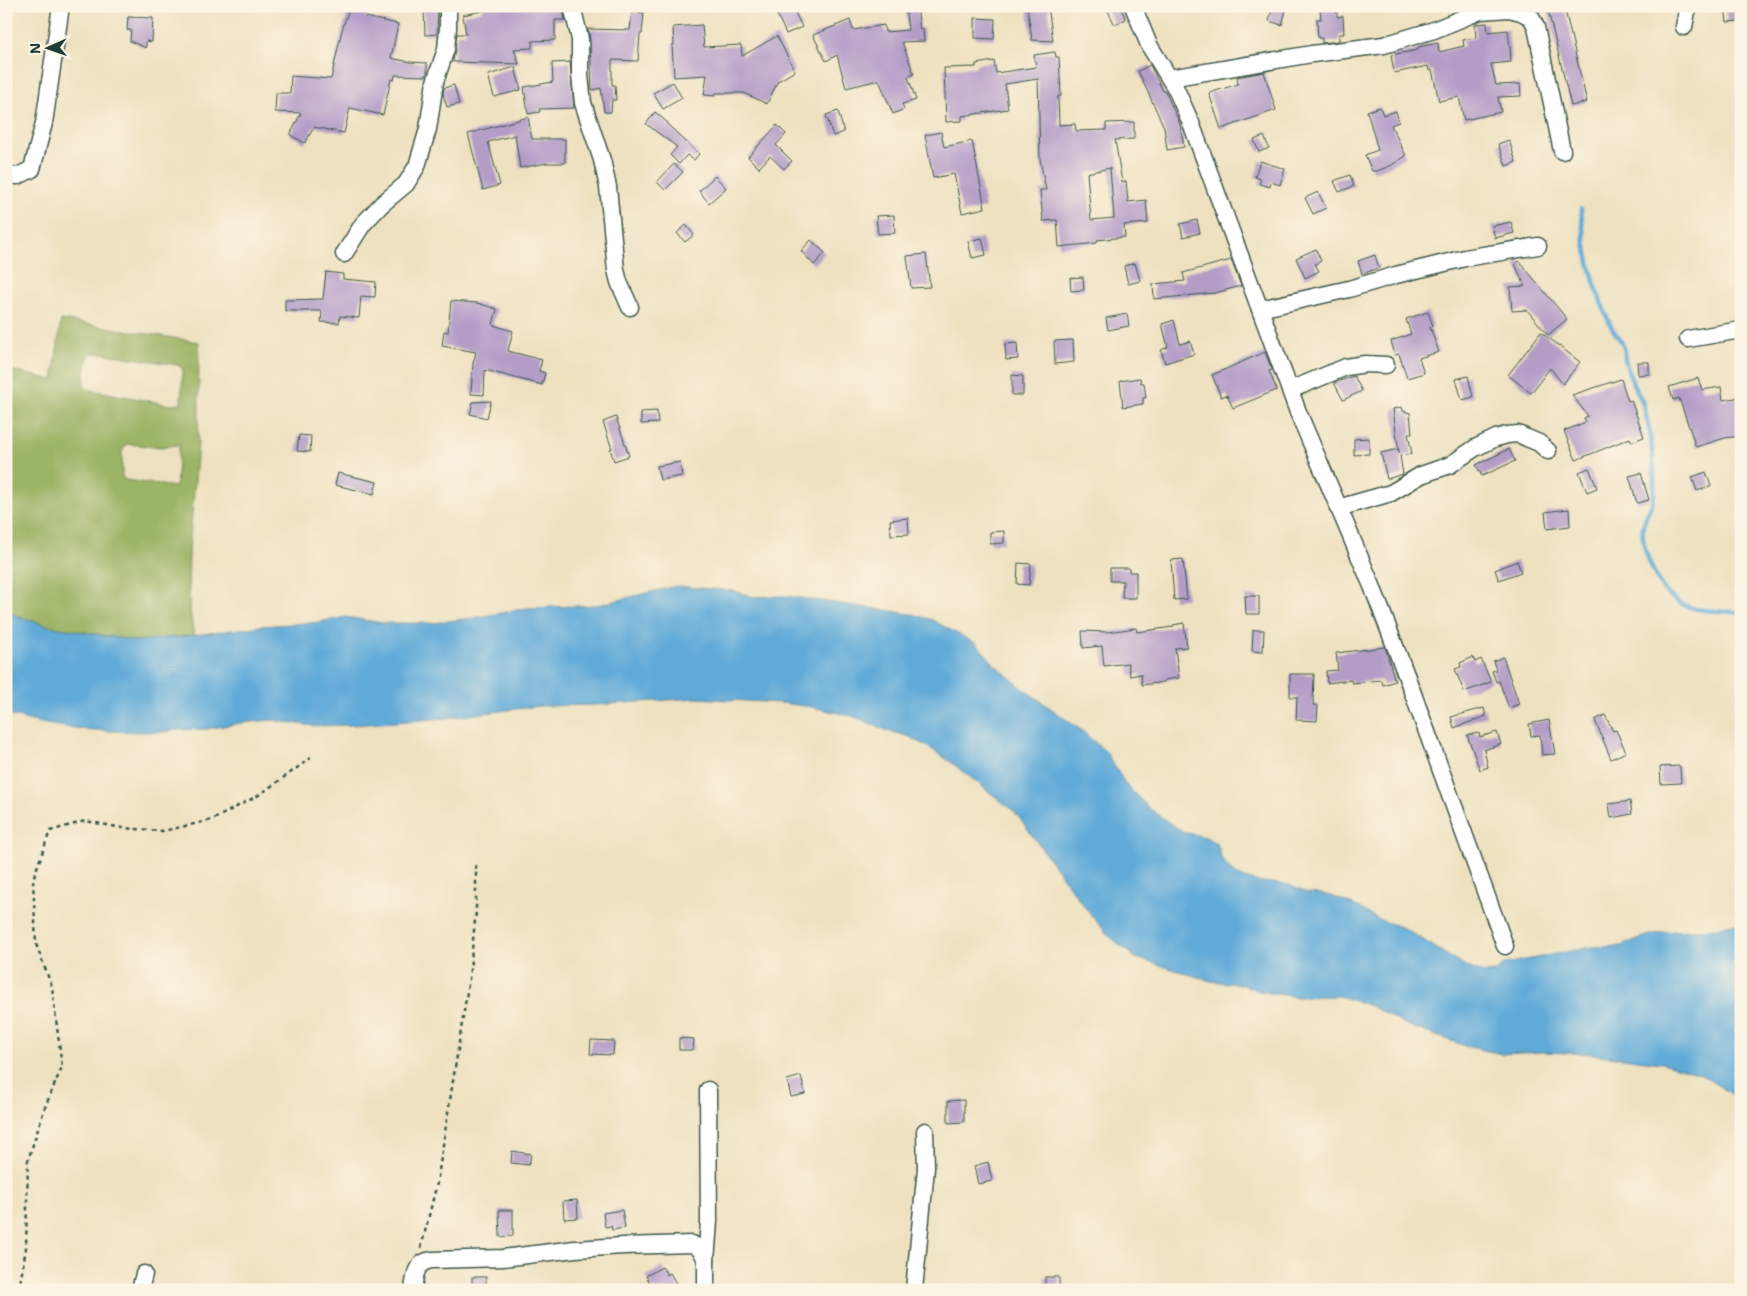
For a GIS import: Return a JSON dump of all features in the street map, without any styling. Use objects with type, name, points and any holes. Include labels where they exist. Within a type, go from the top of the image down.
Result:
[{"type":"street","points":[[6,174],[18,176],[32,169],[44,123],[61,6]]},
{"type":"street","points":[[344,254],[363,224],[382,204],[406,184],[417,166],[428,129],[435,82],[446,49],[448,6]]},
{"type":"street","points":[[572,6],[580,39],[580,74],[583,103],[606,174],[616,270],[630,307]]},
{"type":"street","points":[[1133,6],[1149,46],[1170,78],[1191,123],[1290,390],[1372,586],[1408,680],[1505,946]]},
{"type":"street","points":[[1684,27],[1688,6]]},
{"type":"street","points":[[1170,78],[1304,55],[1384,46],[1434,30],[1480,11],[1521,9],[1531,17],[1536,27],[1562,152]]},
{"type":"street","points":[[1260,309],[1349,289],[1464,258],[1538,246]]},
{"type":"street","points":[[1688,339],[1741,330]]},
{"type":"street","points":[[1290,390],[1351,366],[1365,364],[1386,365]]},
{"type":"street","points":[[1338,508],[1391,493],[1414,479],[1450,465],[1475,448],[1506,435],[1518,434],[1539,443],[1548,451]]},
{"type":"street","points":[[706,1290],[709,1222],[708,1090]]},
{"type":"street","points":[[914,1290],[926,1168],[926,1131]]},
{"type":"street","points":[[413,1290],[417,1269],[423,1262],[432,1260],[503,1258],[574,1249],[692,1244],[704,1253],[706,1261]]},
{"type":"path","points":[[19,1290],[26,1248],[28,1160],[45,1107],[62,1068],[52,987],[36,944],[33,879],[50,830],[85,821],[123,828],[163,830],[212,820],[259,795],[310,758]]},
{"type":"path","points":[[417,1269],[437,1183],[469,979],[476,911],[476,863]]},
{"type":"green space","points":[[61,320],[199,342],[199,429],[189,563],[190,611],[194,635],[135,641],[48,626],[17,616],[6,610],[6,369],[53,380]],"holes":[[[90,353],[178,365],[183,369],[181,403],[170,405],[87,389],[84,386],[84,378]],[[126,444],[161,447],[179,445],[176,487],[126,480],[122,477],[122,452]]]},
{"type":"water","points":[[676,586],[734,591],[754,597],[786,596],[911,614],[930,619],[977,644],[994,664],[1021,687],[1081,730],[1106,752],[1126,785],[1150,809],[1183,832],[1206,837],[1218,845],[1222,860],[1236,875],[1254,881],[1289,885],[1307,893],[1334,897],[1358,907],[1377,919],[1404,928],[1463,965],[1483,973],[1495,972],[1505,964],[1591,947],[1622,946],[1636,939],[1662,932],[1717,928],[1730,924],[1741,924],[1741,1100],[1700,1074],[1662,1063],[1591,1054],[1542,1052],[1502,1054],[1469,1047],[1428,1033],[1404,1024],[1371,1006],[1339,996],[1298,997],[1259,991],[1244,985],[1211,981],[1136,958],[1108,935],[1086,909],[1015,812],[952,763],[910,737],[886,730],[852,716],[812,707],[781,703],[697,698],[596,705],[539,706],[447,718],[354,725],[313,726],[271,720],[207,729],[162,732],[64,727],[6,714],[6,610],[17,616],[48,626],[135,641],[261,626],[319,622],[346,617],[382,623],[432,623],[528,608],[597,605]]},
{"type":"building","points":[[350,6],[368,6],[365,17],[398,24],[391,58],[427,63],[427,74],[426,76],[395,75],[394,80],[391,79],[383,115],[350,108],[344,133],[314,127],[305,143],[290,135],[301,113],[275,112],[276,93],[290,93],[291,76],[331,79],[342,30]]},
{"type":"building","points":[[481,6],[562,6],[565,20],[555,20],[555,40],[532,41],[532,48],[514,49],[519,64],[453,62],[457,34],[466,34],[463,15],[482,11]]},
{"type":"building","points":[[773,6],[792,6],[802,27],[786,34]]},
{"type":"building","points":[[905,6],[917,6],[920,29],[923,28],[924,41],[902,42],[914,74],[908,77],[916,100],[902,104],[904,109],[893,114],[879,80],[846,88],[837,55],[826,61],[813,35],[850,20],[853,30],[884,25],[885,32],[908,30]]},
{"type":"building","points":[[1027,6],[1048,6],[1053,41],[1032,40]]},
{"type":"building","points":[[1120,6],[1126,19],[1115,25],[1108,11]]},
{"type":"building","points":[[1273,6],[1286,10],[1282,25],[1269,21]]},
{"type":"building","points":[[1547,6],[1564,6],[1587,102],[1571,106]]},
{"type":"building","points":[[1725,6],[1741,6],[1741,21],[1727,22]]},
{"type":"building","points":[[1337,8],[1337,17],[1343,16],[1344,34],[1339,34],[1339,41],[1322,43],[1322,38],[1318,38],[1317,19],[1321,19],[1320,9]]},
{"type":"building","points":[[424,9],[438,9],[437,34],[425,35]]},
{"type":"building","points":[[632,12],[644,13],[638,61],[612,60],[612,85],[615,85],[616,100],[612,100],[611,112],[604,112],[601,88],[592,90],[588,29],[630,30]]},
{"type":"building","points":[[128,17],[153,18],[152,42],[146,41],[146,48],[130,41],[131,30],[127,30]]},
{"type":"building","points":[[975,18],[995,19],[994,39],[975,38]]},
{"type":"building","points":[[1487,23],[1488,32],[1508,30],[1511,62],[1491,64],[1496,85],[1520,84],[1521,96],[1498,97],[1501,112],[1464,120],[1459,97],[1439,101],[1432,70],[1429,71],[1428,66],[1394,73],[1391,55],[1418,50],[1418,47],[1438,43],[1439,52],[1464,46],[1463,40],[1476,38],[1475,24]]},
{"type":"building","points":[[702,25],[704,47],[741,45],[742,56],[777,36],[795,71],[778,81],[767,104],[744,93],[716,93],[715,96],[704,95],[707,75],[674,77],[672,45],[674,45],[673,27]]},
{"type":"building","points":[[1055,52],[1056,57],[1059,57],[1061,96],[1058,96],[1059,125],[1075,124],[1076,131],[1106,130],[1106,123],[1134,122],[1134,139],[1115,140],[1122,182],[1126,181],[1128,202],[1146,200],[1148,223],[1124,225],[1125,237],[1097,240],[1097,243],[1059,247],[1057,220],[1043,221],[1040,190],[1046,190],[1040,159],[1038,79],[1005,84],[1008,109],[962,116],[962,121],[946,122],[944,68],[976,67],[976,64],[994,61],[996,73],[1036,67],[1034,55]],"holes":[[[1110,168],[1114,218],[1091,220],[1087,173]]]},
{"type":"building","points":[[570,62],[574,108],[539,109],[540,112],[528,114],[524,87],[553,82],[552,63]]},
{"type":"building","points":[[1150,65],[1163,91],[1165,91],[1180,124],[1184,147],[1167,150],[1164,127],[1138,71]]},
{"type":"building","points":[[515,67],[521,90],[494,97],[488,75]]},
{"type":"building","points":[[1264,72],[1276,110],[1221,129],[1209,93],[1238,84],[1237,77]]},
{"type":"building","points":[[673,82],[682,98],[663,109],[653,93]]},
{"type":"building","points":[[454,85],[459,104],[447,107],[443,94],[444,88]]},
{"type":"building","points":[[1380,107],[1383,115],[1396,111],[1399,122],[1391,125],[1406,156],[1390,166],[1372,171],[1365,155],[1378,150],[1367,111]]},
{"type":"building","points":[[838,111],[844,132],[833,136],[826,115]]},
{"type":"building","points":[[655,112],[699,154],[694,160],[687,155],[679,164],[670,155],[677,147],[646,124]]},
{"type":"building","points":[[528,117],[532,139],[565,139],[565,163],[547,163],[520,168],[515,135],[488,142],[500,185],[483,190],[468,134]]},
{"type":"building","points":[[777,125],[786,134],[776,145],[792,161],[784,169],[770,156],[759,168],[748,157]]},
{"type":"building","points":[[941,132],[944,147],[972,141],[985,208],[962,213],[954,174],[933,178],[925,135]]},
{"type":"building","points":[[1264,136],[1269,148],[1259,152],[1254,140]]},
{"type":"building","points":[[1509,140],[1516,162],[1506,166],[1498,144]]},
{"type":"building","points":[[1260,161],[1285,169],[1280,185],[1271,182],[1270,187],[1259,184],[1261,179],[1255,177]]},
{"type":"building","points":[[674,164],[683,172],[665,190],[657,182]]},
{"type":"building","points":[[1350,175],[1354,186],[1339,192],[1334,181]]},
{"type":"building","points":[[715,176],[726,188],[709,203],[699,191]]},
{"type":"building","points":[[1318,192],[1326,208],[1313,214],[1305,198]]},
{"type":"building","points":[[894,215],[895,233],[878,234],[876,216]]},
{"type":"building","points":[[1197,220],[1200,233],[1183,237],[1180,224]]},
{"type":"building","points":[[1511,222],[1514,233],[1495,238],[1492,226]]},
{"type":"building","points":[[686,225],[694,235],[685,242],[677,233]]},
{"type":"building","points":[[982,238],[986,255],[972,258],[968,241]]},
{"type":"building","points":[[811,240],[825,253],[814,265],[801,251]]},
{"type":"building","points":[[1316,249],[1321,261],[1315,264],[1319,271],[1305,278],[1296,258]]},
{"type":"building","points":[[926,254],[930,287],[911,288],[907,256]]},
{"type":"building","points":[[1375,255],[1379,268],[1362,274],[1358,261]]},
{"type":"building","points":[[1231,260],[1241,286],[1215,293],[1154,299],[1153,284],[1185,281],[1183,273]]},
{"type":"building","points":[[1519,261],[1567,319],[1548,335],[1527,310],[1512,311],[1510,287],[1525,286],[1515,264]]},
{"type":"building","points":[[1135,263],[1140,281],[1128,284],[1124,266]]},
{"type":"building","points":[[326,272],[343,274],[343,279],[376,282],[375,297],[361,296],[359,318],[340,316],[339,323],[321,322],[322,311],[285,311],[285,300],[323,299]]},
{"type":"building","points":[[1083,277],[1084,290],[1071,291],[1070,278]]},
{"type":"building","points":[[451,301],[477,303],[497,309],[493,325],[513,331],[508,351],[542,360],[539,371],[545,373],[542,385],[485,370],[484,395],[471,394],[473,363],[476,352],[442,346],[444,331],[448,332]]},
{"type":"building","points":[[1428,312],[1433,326],[1430,327],[1439,352],[1419,358],[1424,373],[1407,378],[1399,354],[1395,355],[1391,341],[1411,334],[1406,319]]},
{"type":"building","points":[[1127,314],[1129,326],[1108,330],[1106,318]]},
{"type":"building","points":[[1174,320],[1180,344],[1190,341],[1194,354],[1165,363],[1161,350],[1168,347],[1162,324]]},
{"type":"building","points":[[1541,332],[1580,362],[1563,384],[1550,368],[1531,393],[1508,375]]},
{"type":"building","points":[[1073,340],[1074,362],[1055,364],[1054,341]]},
{"type":"building","points":[[1017,343],[1018,359],[1006,360],[1005,344]]},
{"type":"building","points":[[1265,352],[1272,370],[1269,371],[1277,390],[1233,408],[1227,395],[1221,397],[1212,375]]},
{"type":"building","points":[[1637,362],[1649,362],[1649,374],[1638,375]]},
{"type":"building","points":[[1012,375],[1023,376],[1023,395],[1012,395]]},
{"type":"building","points":[[1354,376],[1362,391],[1343,400],[1334,383]]},
{"type":"building","points":[[1468,376],[1473,397],[1462,400],[1456,379]]},
{"type":"building","points":[[1140,378],[1141,383],[1144,383],[1146,398],[1143,398],[1143,404],[1123,407],[1120,381]]},
{"type":"building","points":[[1698,378],[1702,390],[1721,387],[1723,400],[1741,397],[1741,436],[1725,438],[1696,447],[1679,398],[1673,400],[1669,387]]},
{"type":"building","points":[[1621,379],[1628,401],[1631,400],[1644,437],[1631,442],[1630,438],[1576,460],[1564,431],[1586,422],[1584,418],[1588,416],[1572,395]]},
{"type":"building","points":[[491,401],[487,418],[470,414],[473,402]]},
{"type":"building","points":[[1402,407],[1403,411],[1410,413],[1412,434],[1408,434],[1412,454],[1400,456],[1403,474],[1387,479],[1381,453],[1398,449],[1399,453],[1393,409]]},
{"type":"building","points":[[657,411],[658,423],[641,424],[641,412]]},
{"type":"building","points":[[616,417],[629,456],[614,461],[603,422]]},
{"type":"building","points":[[299,435],[311,436],[310,452],[297,451]]},
{"type":"building","points":[[1369,438],[1369,454],[1354,455],[1354,439]]},
{"type":"building","points":[[1509,449],[1515,461],[1482,476],[1476,465]]},
{"type":"building","points":[[680,462],[682,476],[660,480],[657,466]]},
{"type":"building","points":[[1589,468],[1597,488],[1587,492],[1579,472]]},
{"type":"building","points":[[1706,472],[1711,486],[1697,491],[1692,477]]},
{"type":"building","points":[[338,473],[377,482],[374,494],[335,485]]},
{"type":"building","points":[[1641,473],[1649,500],[1637,503],[1629,476]]},
{"type":"building","points":[[1569,509],[1570,526],[1547,529],[1545,512]]},
{"type":"building","points":[[908,518],[909,534],[891,535],[890,520]]},
{"type":"building","points":[[1004,531],[1004,543],[990,544],[990,532]]},
{"type":"building","points":[[1183,559],[1187,599],[1174,600],[1171,560]]},
{"type":"building","points":[[1517,561],[1521,572],[1499,580],[1495,570]]},
{"type":"building","points":[[1018,563],[1031,564],[1029,585],[1017,584]]},
{"type":"building","points":[[1110,568],[1129,568],[1129,572],[1136,572],[1136,598],[1122,598],[1123,581],[1110,581]]},
{"type":"building","points":[[1245,596],[1259,596],[1259,614],[1246,614]]},
{"type":"building","points":[[1184,623],[1187,647],[1175,648],[1179,678],[1164,680],[1164,682],[1142,685],[1141,674],[1130,676],[1128,663],[1104,666],[1102,646],[1083,648],[1082,631],[1107,632],[1136,628],[1137,632],[1173,627],[1173,625]]},
{"type":"building","points":[[1253,630],[1264,630],[1263,652],[1252,651]]},
{"type":"building","points":[[1385,647],[1395,681],[1383,685],[1381,680],[1352,683],[1351,680],[1327,683],[1326,671],[1338,670],[1336,653]]},
{"type":"building","points":[[1473,657],[1475,662],[1481,659],[1491,682],[1464,692],[1455,669],[1461,667],[1460,663]]},
{"type":"building","points":[[1503,657],[1519,704],[1509,708],[1499,681],[1496,682],[1492,671],[1496,670],[1493,661]]},
{"type":"building","points":[[1290,674],[1314,674],[1313,705],[1318,705],[1317,721],[1296,720],[1297,697],[1290,697]]},
{"type":"building","points":[[1484,708],[1486,716],[1454,728],[1451,717]]},
{"type":"building","points":[[1605,715],[1613,731],[1616,730],[1626,752],[1611,759],[1595,720]]},
{"type":"building","points":[[1549,720],[1555,754],[1542,755],[1540,735],[1531,736],[1529,724]]},
{"type":"building","points":[[1497,732],[1501,744],[1484,750],[1488,767],[1480,770],[1467,735],[1479,733],[1480,737]]},
{"type":"building","points":[[1680,766],[1681,783],[1661,784],[1660,767]]},
{"type":"building","points":[[1630,801],[1632,814],[1611,818],[1609,804]]},
{"type":"building","points":[[679,1038],[694,1039],[693,1050],[679,1050]]},
{"type":"building","points":[[591,1040],[614,1041],[613,1055],[590,1054]]},
{"type":"building","points":[[801,1076],[805,1094],[791,1097],[787,1080]]},
{"type":"building","points":[[964,1100],[964,1122],[948,1123],[948,1101]]},
{"type":"building","points":[[512,1151],[531,1154],[529,1165],[511,1163]]},
{"type":"building","points":[[988,1162],[992,1181],[978,1184],[974,1166]]},
{"type":"building","points":[[577,1200],[578,1218],[564,1219],[563,1201]]},
{"type":"building","points":[[499,1210],[513,1210],[513,1236],[500,1237]]},
{"type":"building","points":[[622,1210],[625,1228],[612,1230],[611,1226],[605,1227],[603,1213]]},
{"type":"building","points":[[662,1267],[667,1275],[670,1273],[680,1290],[654,1290],[646,1276]]},
{"type":"building","points":[[472,1277],[486,1277],[486,1290],[472,1290]]},
{"type":"building","points":[[1045,1277],[1059,1277],[1059,1290],[1045,1290]]},
{"type":"waterway","points":[[1581,209],[1584,238],[1594,281],[1610,325],[1624,347],[1628,370],[1646,413],[1654,464],[1654,495],[1643,527],[1643,541],[1651,567],[1662,587],[1678,602],[1697,609],[1741,613]]}]
